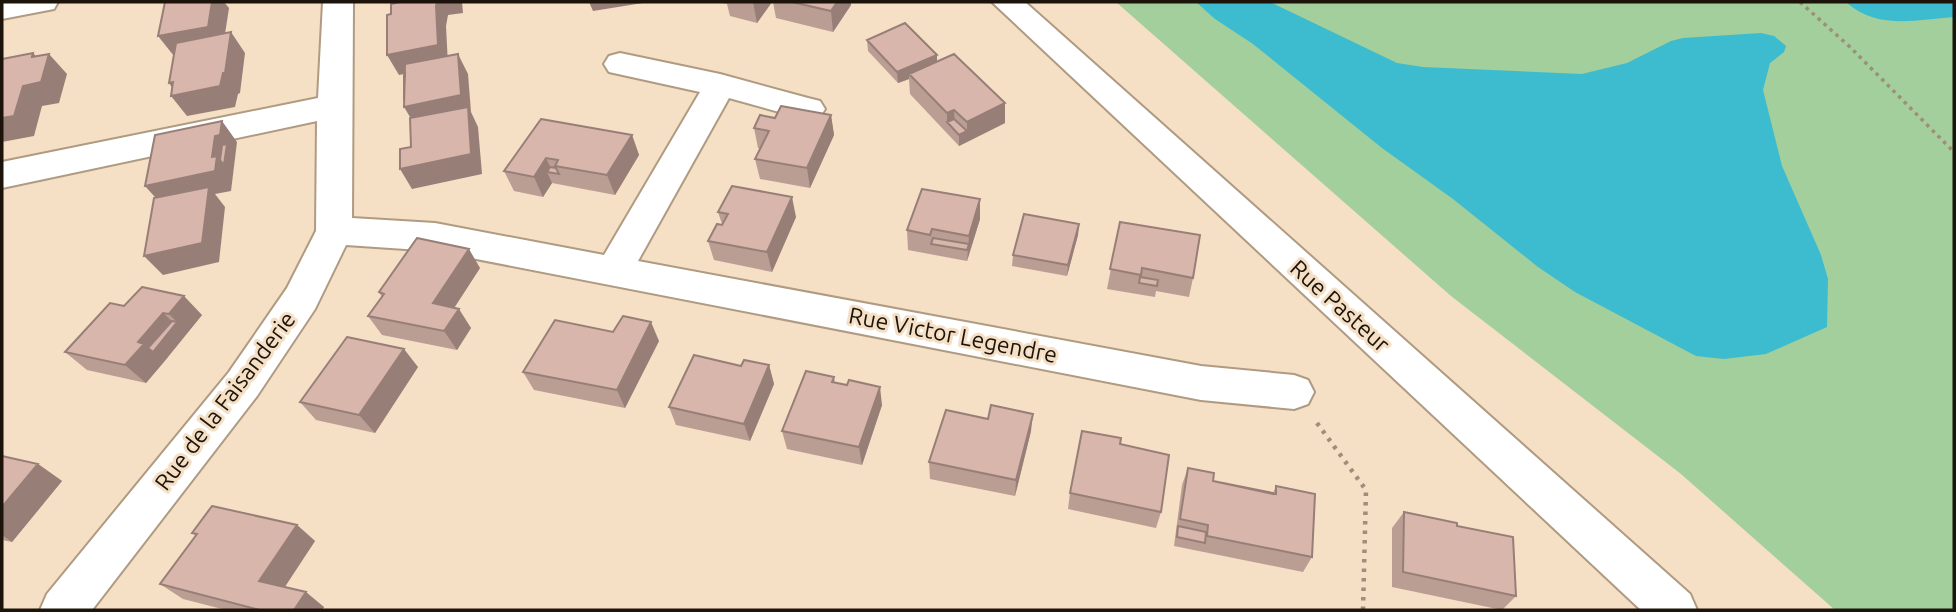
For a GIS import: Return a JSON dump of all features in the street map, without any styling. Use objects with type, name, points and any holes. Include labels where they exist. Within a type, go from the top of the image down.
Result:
[{"type":"street","points":[[2,9],[43,2]]},
{"type":"street","name":"Rue de la Faisanderie","points":[[63,610],[243,384],[301,298],[334,231],[334,106],[338,2]]},
{"type":"street","name":"Rue Pasteur","points":[[1007,2],[1674,610]]},
{"type":"street","points":[[620,64],[720,85],[808,109]]},
{"type":"street","points":[[614,270],[720,85]]},
{"type":"street","points":[[2,175],[334,106]]},
{"type":"street","name":"Rue Victor Legendre","points":[[334,231],[435,237],[1201,383],[1294,392]]},
{"type":"path","points":[[1800,2],[1850,47],[1954,152]]},
{"type":"path","points":[[1294,392],[1366,490],[1363,610]]},
{"type":"green space","points":[[1116,2],[1954,2],[1954,610],[1835,610],[1681,474],[1451,296]]},
{"type":"water","points":[[1196,2],[1270,2],[1397,63],[1423,67],[1582,74],[1627,63],[1671,41],[1683,38],[1761,33],[1774,36],[1786,46],[1784,52],[1770,63],[1763,90],[1782,166],[1821,255],[1828,279],[1827,327],[1766,354],[1724,359],[1696,356],[1575,292],[1538,267]]},
{"type":"water","points":[[1846,2],[1954,2],[1954,17],[1911,21],[1884,20],[1870,17]]},
{"type":"building","points":[[165,2],[212,2],[208,27],[158,36]]},
{"type":"building","points":[[437,2],[438,45],[387,55],[387,15],[391,14],[391,4]]},
{"type":"building","points":[[792,2],[837,2],[831,11]]},
{"type":"building","points":[[905,23],[937,55],[897,72],[867,40]]},
{"type":"building","points":[[231,32],[225,73],[220,86],[171,96],[173,82],[169,83],[176,43]]},
{"type":"building","points":[[33,53],[32,57],[49,54],[41,82],[23,86],[14,116],[2,118],[2,59]]},
{"type":"building","points":[[458,54],[461,95],[404,107],[405,64]]},
{"type":"building","points":[[954,54],[1005,103],[967,122],[954,110],[947,113],[909,74]]},
{"type":"building","points":[[781,106],[831,115],[807,168],[755,159],[769,131],[754,128],[760,115],[775,118]]},
{"type":"building","points":[[468,107],[471,154],[400,169],[400,149],[411,147],[410,118]]},
{"type":"building","points":[[541,119],[632,135],[607,175],[555,166],[558,160],[546,158],[534,177],[504,171]]},
{"type":"building","points":[[954,119],[967,131],[959,135],[947,122]]},
{"type":"building","points":[[222,121],[220,135],[215,136],[212,157],[217,156],[215,171],[145,186],[155,135]]},
{"type":"building","points":[[227,144],[224,165],[220,160],[222,145]]},
{"type":"building","points":[[550,167],[556,168],[559,174],[547,172]]},
{"type":"building","points":[[732,186],[792,197],[767,252],[708,241],[717,224],[722,225],[728,214],[718,212]]},
{"type":"building","points":[[209,187],[202,243],[144,256],[154,198]]},
{"type":"building","points":[[922,189],[980,199],[969,236],[932,229],[930,235],[907,230]]},
{"type":"building","points":[[1024,214],[1079,224],[1068,265],[1013,255]]},
{"type":"building","points":[[1120,222],[1200,235],[1193,278],[1142,268],[1141,275],[1110,269]]},
{"type":"building","points":[[417,238],[469,249],[433,303],[459,309],[444,331],[368,316],[384,294],[379,292]]},
{"type":"building","points":[[933,238],[969,244],[967,250],[931,244]]},
{"type":"building","points":[[1140,277],[1158,280],[1157,286],[1139,283]]},
{"type":"building","points":[[142,287],[184,296],[169,314],[163,313],[138,342],[144,344],[125,365],[65,352],[110,303],[124,306]]},
{"type":"building","points":[[623,316],[651,322],[617,390],[523,372],[555,320],[613,332]]},
{"type":"building","points":[[172,321],[177,322],[153,352],[148,348]]},
{"type":"building","points":[[347,337],[404,349],[359,415],[300,402]]},
{"type":"building","points":[[694,355],[741,366],[744,360],[769,365],[744,424],[669,407]]},
{"type":"building","points":[[806,371],[834,377],[832,382],[847,385],[849,380],[880,387],[859,447],[782,431]]},
{"type":"building","points":[[991,405],[1033,414],[1016,480],[929,462],[946,410],[988,419]]},
{"type":"building","points":[[1082,431],[1121,438],[1120,444],[1169,455],[1161,512],[1070,493]]},
{"type":"building","points":[[2,456],[38,464],[2,507]]},
{"type":"building","points":[[1188,468],[1214,473],[1213,481],[1276,494],[1276,486],[1315,494],[1312,557],[1207,536],[1208,525],[1180,519]]},
{"type":"building","points":[[212,506],[297,525],[259,581],[306,592],[294,610],[260,610],[160,584],[197,534],[192,533]]},
{"type":"building","points":[[1404,512],[1513,537],[1516,596],[1403,572]]},
{"type":"building","points":[[1178,526],[1206,532],[1205,543],[1177,537]]}]
